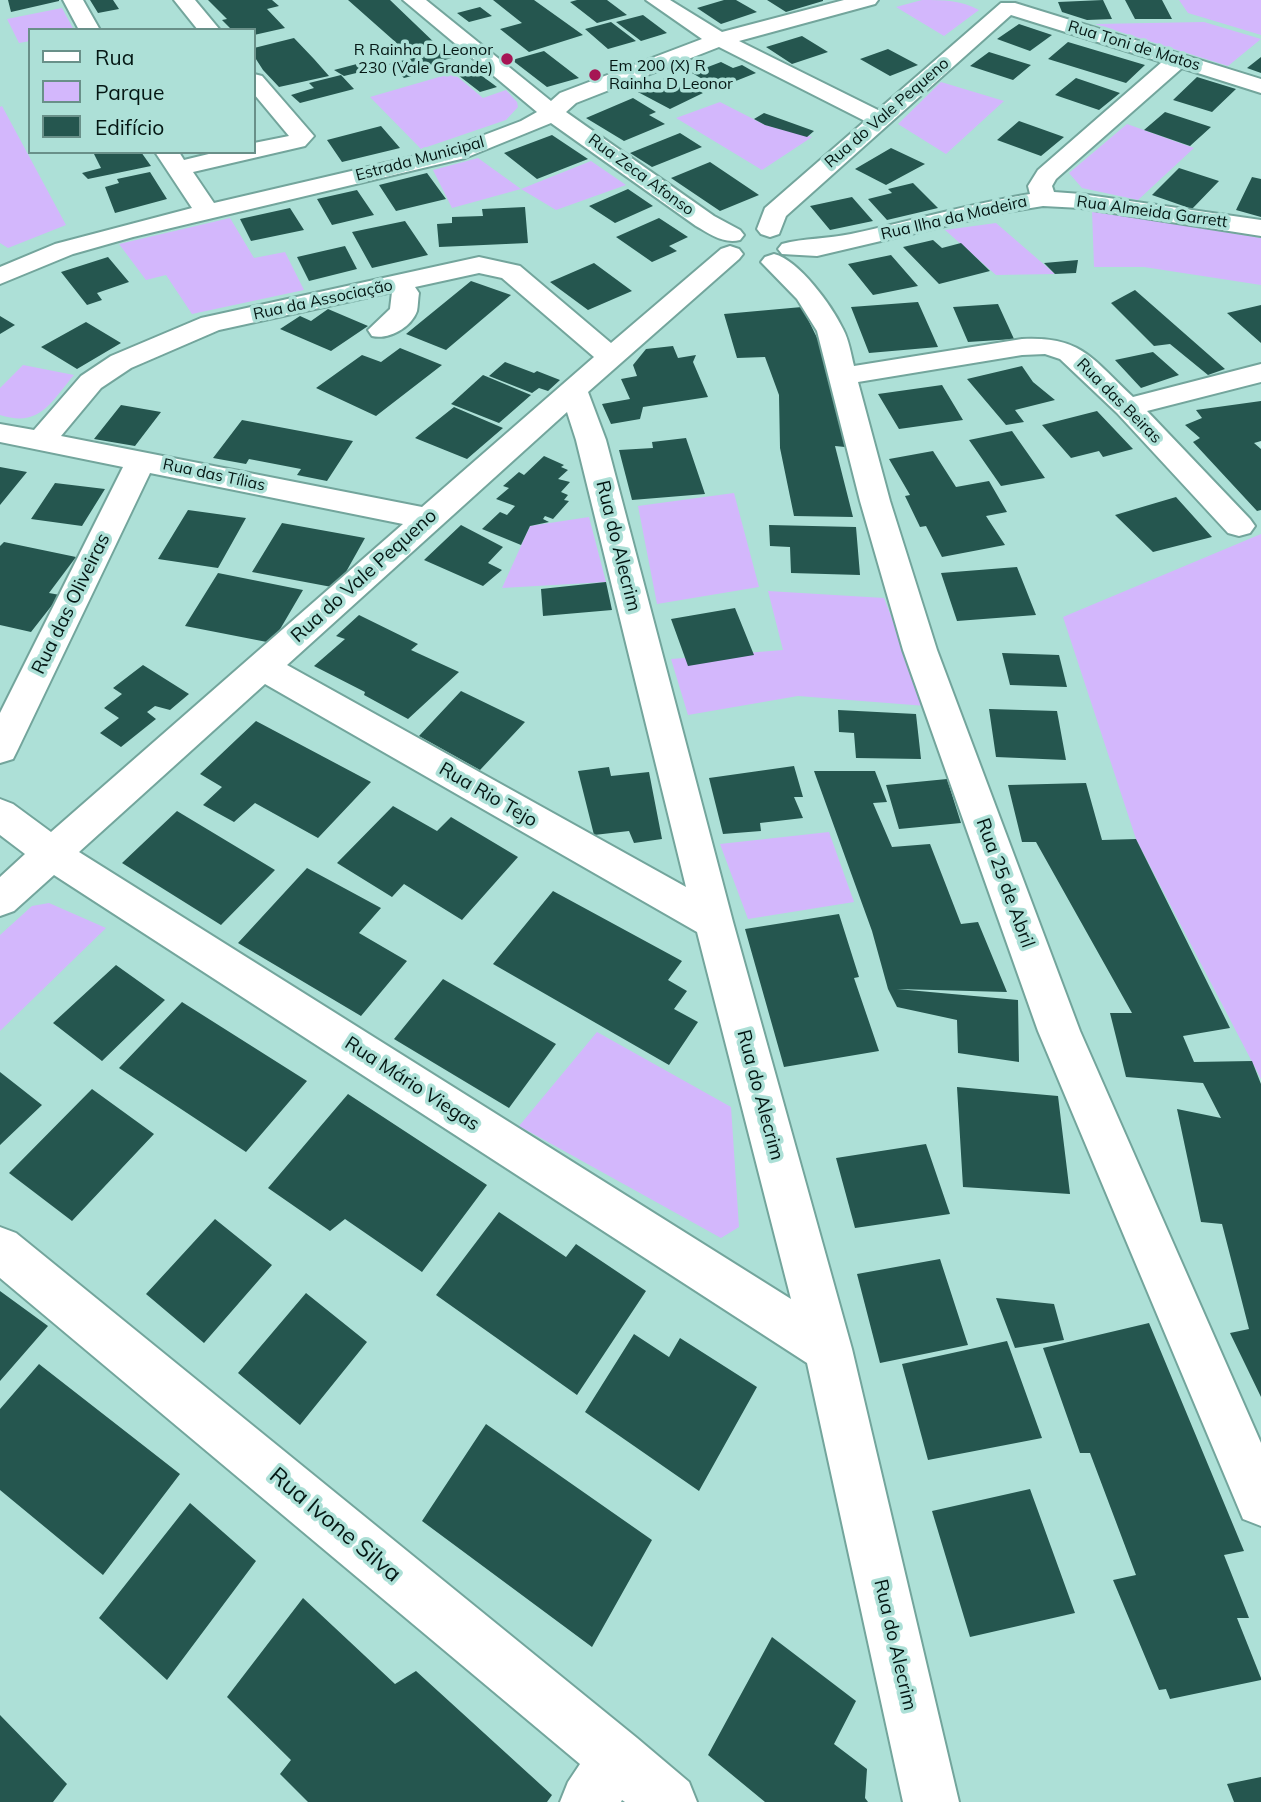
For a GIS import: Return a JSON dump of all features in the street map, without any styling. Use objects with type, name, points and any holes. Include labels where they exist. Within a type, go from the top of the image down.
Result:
[{"type":"street","points":[[72,0],[89,28]]},
{"type":"street","points":[[184,0],[208,28]]},
{"type":"street","name":"Rua Zeca Afonso","points":[[413,0],[552,113],[705,221],[745,262],[782,256]]},
{"type":"street","points":[[656,0],[697,28],[880,120]]},
{"type":"street","name":"Estrada Municipal","points":[[0,276],[64,249],[126,231],[457,153],[529,126],[552,113],[568,98],[721,39],[868,0]]},
{"type":"street","name":"Rua Toni de Matos","points":[[1007,3],[1261,86]]},
{"type":"street","name":"Rua do Vale Pequeno","points":[[770,229],[775,213],[1007,3]]},
{"type":"street","name":"Rua Ilha da Madeira","points":[[782,256],[1000,206],[1043,200],[1040,186],[1046,175],[1178,60]]},
{"type":"street","points":[[256,83],[302,136],[297,141],[256,150]]},
{"type":"street","points":[[208,213],[172,161],[230,154]]},
{"type":"street","name":"Rua Almeida Garrett","points":[[1043,200],[1081,201],[1261,228]]},
{"type":"street","points":[[730,245],[748,228],[770,229]]},
{"type":"street","name":"Rua 25 de Abril","points":[[770,229],[784,235],[782,256],[831,331],[875,502],[920,650],[1054,1018],[1261,1501]]},
{"type":"street","name":"Rua do Vale Pequeno","points":[[0,901],[574,392],[730,245]]},
{"type":"street","name":"Rua da Associação","points":[[42,440],[92,382],[121,362],[211,324],[479,265],[511,272],[611,357]]},
{"type":"street","points":[[382,330],[403,312],[406,293],[398,283]]},
{"type":"street","name":"Rua das Beiras","points":[[843,376],[1022,347],[1047,346],[1070,353],[1127,407],[1239,526]]},
{"type":"street","points":[[1127,407],[1261,373]]},
{"type":"street","name":"Rua do Alecrim","points":[[574,392],[594,453],[713,922],[828,1349],[931,1802]]},
{"type":"street","name":"Rua das Tílias","points":[[0,433],[428,519]]},
{"type":"street","name":"Rua das Oliveiras","points":[[0,749],[141,460]]},
{"type":"street","name":"Rua Rio Tejo","points":[[263,667],[713,922]]},
{"type":"street","name":"Rua Mário Viegas","points":[[0,814],[52,854],[828,1349]]},
{"type":"street","name":"Rua Ivone Silva","points":[[0,1249],[602,1780],[669,1802]]},
{"type":"green space","points":[[922,0],[959,2],[979,10],[944,36],[896,7]]},
{"type":"green space","points":[[1179,0],[1261,0],[1261,35],[1188,13]]},
{"type":"green space","points":[[62,8],[73,28],[28,28],[28,41],[19,43],[7,19]]},
{"type":"green space","points":[[1204,22],[1261,39],[1228,66],[1095,24]]},
{"type":"green space","points":[[453,73],[483,98],[506,90],[518,107],[506,120],[421,149],[370,97]]},
{"type":"green space","points":[[941,82],[1004,101],[946,154],[898,124]]},
{"type":"green space","points":[[720,102],[765,125],[812,137],[762,170],[676,118]]},
{"type":"green space","points":[[2,106],[66,225],[8,248],[0,243]]},
{"type":"green space","points":[[1127,124],[1194,148],[1138,200],[1082,188],[1069,173]]},
{"type":"green space","points":[[478,158],[521,189],[452,208],[433,170]]},
{"type":"green space","points":[[591,161],[626,185],[556,210],[521,189]]},
{"type":"green space","points":[[1092,210],[1261,238],[1261,285],[1144,267],[1094,267]]},
{"type":"green space","points":[[230,218],[254,258],[285,252],[304,290],[192,314],[166,275],[146,280],[119,244]]},
{"type":"green space","points":[[996,223],[1055,274],[996,275],[945,230]]},
{"type":"green space","points":[[23,365],[74,375],[51,403],[35,415],[14,418],[0,415],[0,388]]},
{"type":"green space","points":[[734,493],[759,587],[657,604],[638,506]]},
{"type":"green space","points":[[589,517],[606,582],[502,588],[530,526]]},
{"type":"green space","points":[[1261,534],[1261,1079],[1136,839],[1063,617]]},
{"type":"green space","points":[[768,591],[884,598],[926,706],[798,696],[688,715],[671,659],[783,650]]},
{"type":"green space","points":[[829,832],[854,902],[748,919],[720,844]]},
{"type":"green space","points":[[49,903],[106,928],[0,1031],[0,935],[32,906]]},
{"type":"green space","points":[[597,1032],[731,1107],[739,1227],[721,1238],[519,1126]]},
{"type":"building","points":[[8,0],[59,0],[59,1],[11,12]]},
{"type":"building","points":[[90,0],[113,0],[119,9],[98,13]]},
{"type":"building","points":[[208,0],[272,0],[279,6],[267,9],[285,28],[256,35],[256,28],[230,28],[222,20],[227,19]]},
{"type":"building","points":[[348,0],[390,0],[439,47],[409,54]]},
{"type":"building","points":[[493,0],[534,0],[583,35],[529,52],[500,29],[522,23]]},
{"type":"building","points":[[607,0],[627,15],[597,23],[570,2]]},
{"type":"building","points":[[724,0],[736,0],[757,12],[721,24],[697,8]]},
{"type":"building","points":[[767,0],[823,0],[823,1],[786,12]]},
{"type":"building","points":[[1103,0],[1112,19],[1087,20],[1062,12],[1058,2]]},
{"type":"building","points":[[1125,0],[1162,0],[1172,19],[1135,19]]},
{"type":"building","points":[[480,7],[492,16],[469,22],[457,13]]},
{"type":"building","points":[[643,15],[667,33],[641,41],[616,22]]},
{"type":"building","points":[[611,22],[636,41],[608,49],[585,29]]},
{"type":"building","points":[[1019,24],[1052,35],[1030,51],[997,39]]},
{"type":"building","points":[[802,36],[828,52],[792,64],[766,47]]},
{"type":"building","points":[[294,38],[329,76],[279,87],[256,59],[256,48]]},
{"type":"building","points":[[1068,42],[1145,65],[1126,83],[1048,59]]},
{"type":"building","points":[[888,49],[918,65],[890,76],[860,59]]},
{"type":"building","points":[[444,50],[452,58],[433,63],[438,69],[404,78],[389,64]]},
{"type":"building","points":[[544,51],[579,78],[547,87],[512,60]]},
{"type":"building","points":[[989,52],[1031,65],[1013,80],[970,66]]},
{"type":"building","points":[[1261,57],[1261,73],[1247,68]]},
{"type":"building","points":[[372,60],[381,67],[344,76],[334,70]]},
{"type":"building","points":[[721,62],[733,68],[742,65],[756,73],[718,88],[692,73]]},
{"type":"building","points":[[474,70],[497,87],[480,92],[458,75]]},
{"type":"building","points":[[341,75],[354,89],[300,103],[291,95],[314,88],[309,83]]},
{"type":"building","points":[[670,76],[703,93],[670,109],[636,91]]},
{"type":"building","points":[[1197,77],[1236,89],[1212,112],[1173,100]]},
{"type":"building","points":[[1076,78],[1120,93],[1099,110],[1055,95]]},
{"type":"building","points":[[633,98],[656,112],[649,115],[665,124],[624,141],[586,118]]},
{"type":"building","points":[[1165,112],[1211,127],[1190,146],[1144,130]]},
{"type":"building","points":[[764,113],[814,131],[807,137],[765,125],[754,119]]},
{"type":"building","points":[[1019,121],[1064,137],[1041,156],[997,140]]},
{"type":"building","points":[[381,126],[400,148],[342,162],[327,140]]},
{"type":"building","points":[[680,133],[702,147],[652,167],[630,153]]},
{"type":"building","points":[[552,135],[588,159],[537,179],[504,153]]},
{"type":"building","points":[[891,148],[925,164],[886,185],[855,169]]},
{"type":"building","points":[[94,154],[142,154],[151,166],[88,179],[82,173],[101,168]]},
{"type":"building","points":[[710,162],[759,195],[720,211],[671,178]]},
{"type":"building","points":[[1179,168],[1219,181],[1192,209],[1152,195]]},
{"type":"building","points":[[150,172],[167,199],[115,213],[105,187],[119,183],[117,179]]},
{"type":"building","points":[[427,173],[446,199],[396,211],[379,185]]},
{"type":"building","points":[[1252,177],[1261,179],[1261,217],[1236,210]]},
{"type":"building","points":[[913,183],[938,208],[887,220],[868,199],[892,193],[888,189]]},
{"type":"building","points":[[628,189],[653,206],[615,223],[589,206]]},
{"type":"building","points":[[357,190],[374,215],[332,225],[317,199]]},
{"type":"building","points":[[852,197],[873,221],[830,230],[810,206]]},
{"type":"building","points":[[525,207],[528,243],[439,247],[437,224],[452,223],[452,217],[483,216],[482,209]]},
{"type":"building","points":[[290,208],[304,230],[251,241],[240,219]]},
{"type":"building","points":[[659,218],[688,237],[669,246],[677,251],[652,262],[616,237]]},
{"type":"building","points":[[405,221],[428,255],[372,268],[352,232]]},
{"type":"building","points":[[933,240],[942,248],[961,243],[990,271],[939,284],[903,247]]},
{"type":"building","points":[[345,246],[357,269],[309,281],[297,257]]},
{"type":"building","points":[[891,255],[918,286],[873,295],[848,264]]},
{"type":"building","points":[[108,257],[129,282],[97,293],[102,300],[87,305],[61,272]]},
{"type":"building","points":[[1078,260],[1076,273],[1055,274],[1044,263]]},
{"type":"building","points":[[594,263],[632,291],[588,310],[550,282]]},
{"type":"building","points":[[471,281],[511,295],[446,350],[406,334]]},
{"type":"building","points":[[1135,290],[1225,369],[1208,375],[1170,344],[1154,346],[1111,303]]},
{"type":"building","points":[[918,302],[938,347],[869,353],[851,307]]},
{"type":"building","points":[[998,304],[1014,339],[968,342],[953,307]]},
{"type":"building","points":[[1261,305],[1261,343],[1227,313]]},
{"type":"building","points":[[802,307],[822,348],[845,447],[835,446],[853,517],[794,516],[780,448],[779,395],[765,357],[737,358],[724,314]]},
{"type":"building","points":[[328,309],[368,326],[331,351],[280,329],[300,316],[311,321]]},
{"type":"building","points":[[0,316],[15,325],[0,334]]},
{"type":"building","points":[[86,322],[121,343],[77,369],[41,347]]},
{"type":"building","points":[[673,346],[678,358],[696,355],[693,362],[708,397],[643,407],[640,419],[611,424],[602,404],[630,399],[621,379],[637,376],[633,365],[646,349]]},
{"type":"building","points":[[400,348],[442,365],[376,416],[316,388],[362,355],[381,362]]},
{"type":"building","points":[[1153,352],[1179,375],[1141,388],[1115,360]]},
{"type":"building","points":[[505,362],[560,380],[548,391],[539,388],[532,393],[489,376]]},
{"type":"building","points":[[1022,366],[1033,382],[1055,400],[1015,410],[1024,422],[1006,425],[967,379]]},
{"type":"building","points":[[483,375],[531,395],[499,423],[451,404]]},
{"type":"building","points":[[942,385],[963,420],[899,429],[878,394]]},
{"type":"building","points":[[1261,401],[1261,441],[1254,443],[1261,449],[1261,510],[1257,511],[1193,442],[1200,438],[1185,425],[1202,418],[1196,410]]},
{"type":"building","points":[[121,405],[161,412],[135,446],[94,439]]},
{"type":"building","points":[[454,407],[503,428],[467,459],[415,438]]},
{"type":"building","points":[[1097,411],[1133,449],[1103,457],[1099,451],[1071,458],[1042,425]]},
{"type":"building","points":[[242,420],[353,441],[327,481],[297,475],[301,469],[249,459],[246,464],[213,458]]},
{"type":"building","points":[[1012,431],[1045,478],[1001,486],[969,440]]},
{"type":"building","points":[[686,438],[705,494],[632,500],[619,450],[653,448],[652,442]]},
{"type":"building","points":[[933,451],[956,487],[989,481],[1007,512],[986,516],[1005,545],[942,557],[926,526],[920,527],[905,496],[910,495],[889,459]]},
{"type":"building","points":[[544,456],[564,465],[561,467],[568,470],[558,479],[570,482],[561,492],[568,495],[564,500],[569,501],[553,519],[545,516],[543,519],[549,522],[530,526],[521,545],[482,529],[500,512],[507,515],[515,506],[496,499],[509,488],[503,486],[519,472],[524,475]]},
{"type":"building","points":[[0,467],[27,472],[0,505]]},
{"type":"building","points":[[55,483],[105,489],[82,526],[31,519]]},
{"type":"building","points":[[1176,497],[1212,537],[1153,552],[1115,515]]},
{"type":"building","points":[[188,510],[246,518],[218,568],[158,559]]},
{"type":"building","points":[[282,523],[365,538],[337,588],[252,572]]},
{"type":"building","points":[[461,525],[503,547],[488,563],[502,570],[483,586],[424,560]]},
{"type":"building","points":[[769,525],[856,527],[860,575],[791,573],[790,547],[770,546]]},
{"type":"building","points":[[4,542],[76,557],[49,593],[60,595],[31,632],[0,625],[0,546]]},
{"type":"building","points":[[1017,567],[1036,615],[957,621],[941,573]]},
{"type":"building","points":[[218,573],[303,590],[272,643],[185,626]]},
{"type":"building","points":[[606,582],[612,610],[543,616],[541,589]]},
{"type":"building","points":[[735,608],[754,655],[688,666],[671,619]]},
{"type":"building","points":[[359,615],[418,644],[411,650],[459,672],[408,719],[364,695],[365,692],[314,666],[345,639],[336,636]]},
{"type":"building","points":[[1002,653],[1059,655],[1067,687],[1010,685]]},
{"type":"building","points":[[143,665],[189,694],[170,710],[155,706],[147,712],[156,719],[121,747],[100,733],[119,718],[104,708],[122,694],[113,688]]},
{"type":"building","points":[[461,691],[525,722],[480,770],[419,736]]},
{"type":"building","points":[[989,709],[1057,711],[1066,760],[996,757]]},
{"type":"building","points":[[838,710],[916,714],[921,759],[856,758],[854,733],[839,732]]},
{"type":"building","points":[[256,721],[371,782],[318,838],[255,803],[234,822],[203,805],[222,787],[200,774]]},
{"type":"building","points":[[794,766],[803,797],[794,797],[803,818],[760,823],[761,831],[723,834],[709,778]]},
{"type":"building","points":[[609,767],[611,776],[649,772],[662,839],[634,843],[629,831],[594,835],[578,771]]},
{"type":"building","points":[[814,771],[875,771],[887,802],[873,803],[892,847],[930,844],[961,924],[978,922],[1007,992],[897,989],[1018,1000],[1019,1062],[958,1053],[957,1020],[897,1007],[888,989],[872,931]]},
{"type":"building","points":[[947,779],[961,823],[899,829],[886,785]]},
{"type":"building","points":[[1086,783],[1102,840],[1136,839],[1230,1028],[1183,1036],[1194,1062],[1252,1061],[1261,1084],[1261,1397],[1230,1333],[1249,1329],[1222,1224],[1201,1222],[1177,1109],[1221,1118],[1203,1083],[1126,1077],[1110,1013],[1132,1013],[1036,842],[1022,842],[1008,785]]},
{"type":"building","points":[[393,806],[437,831],[451,817],[518,857],[462,920],[404,884],[392,897],[337,863]]},
{"type":"building","points":[[177,811],[275,870],[221,925],[122,863]]},
{"type":"building","points":[[307,868],[381,908],[359,933],[407,961],[361,1016],[238,943]]},
{"type":"building","points":[[553,891],[682,961],[668,980],[687,991],[674,1009],[698,1022],[669,1065],[493,964]]},
{"type":"building","points":[[839,914],[859,977],[854,978],[879,1051],[784,1067],[745,929]]},
{"type":"building","points":[[116,965],[165,1000],[102,1061],[53,1023]]},
{"type":"building","points":[[443,979],[556,1044],[509,1108],[394,1039]]},
{"type":"building","points":[[182,1002],[307,1081],[246,1152],[119,1068]]},
{"type":"building","points":[[0,1072],[42,1105],[0,1145]]},
{"type":"building","points":[[957,1087],[1058,1096],[1070,1194],[963,1187]]},
{"type":"building","points":[[92,1089],[154,1134],[72,1221],[9,1173]]},
{"type":"building","points":[[348,1094],[487,1185],[422,1272],[345,1219],[330,1231],[268,1188]]},
{"type":"building","points":[[926,1144],[950,1214],[855,1228],[836,1158]]},
{"type":"building","points":[[499,1212],[566,1257],[576,1244],[646,1291],[577,1395],[436,1295]]},
{"type":"building","points":[[215,1219],[272,1265],[204,1343],[146,1294]]},
{"type":"building","points":[[940,1259],[968,1345],[880,1363],[857,1274]]},
{"type":"building","points":[[0,1291],[48,1326],[0,1381]]},
{"type":"building","points":[[306,1293],[367,1342],[300,1425],[238,1373]]},
{"type":"building","points":[[996,1298],[1054,1304],[1064,1340],[1015,1348]]},
{"type":"building","points":[[1149,1323],[1244,1551],[1224,1555],[1249,1618],[1237,1618],[1261,1678],[1170,1699],[1166,1689],[1159,1690],[1113,1580],[1136,1575],[1090,1453],[1080,1453],[1043,1348]]},
{"type":"building","points":[[634,1334],[669,1357],[680,1338],[757,1387],[699,1491],[585,1412]]},
{"type":"building","points":[[1007,1341],[1042,1438],[928,1460],[902,1364]]},
{"type":"building","points":[[39,1364],[180,1474],[103,1575],[0,1490],[0,1409]]},
{"type":"building","points":[[486,1424],[652,1540],[592,1647],[422,1521]]},
{"type":"building","points":[[1030,1489],[1075,1613],[970,1637],[932,1511]]},
{"type":"building","points":[[190,1503],[256,1561],[167,1680],[99,1618]]},
{"type":"building","points":[[303,1598],[395,1684],[416,1671],[552,1795],[547,1802],[308,1802],[280,1774],[291,1760],[227,1697]]},
{"type":"building","points":[[772,1637],[856,1701],[834,1744],[867,1769],[865,1798],[868,1802],[765,1802],[708,1755]]},
{"type":"building","points":[[0,1715],[67,1784],[53,1802],[0,1802]]},
{"type":"building","points":[[1261,1777],[1261,1802],[1234,1802],[1227,1784]]},
{"type":"place","name":"R Rainha D Leonor 230 (Vale Grande)","points":[[507,59]]},
{"type":"place","name":"Em 200 (X) R Rainha D Leonor","points":[[595,75]]}]
